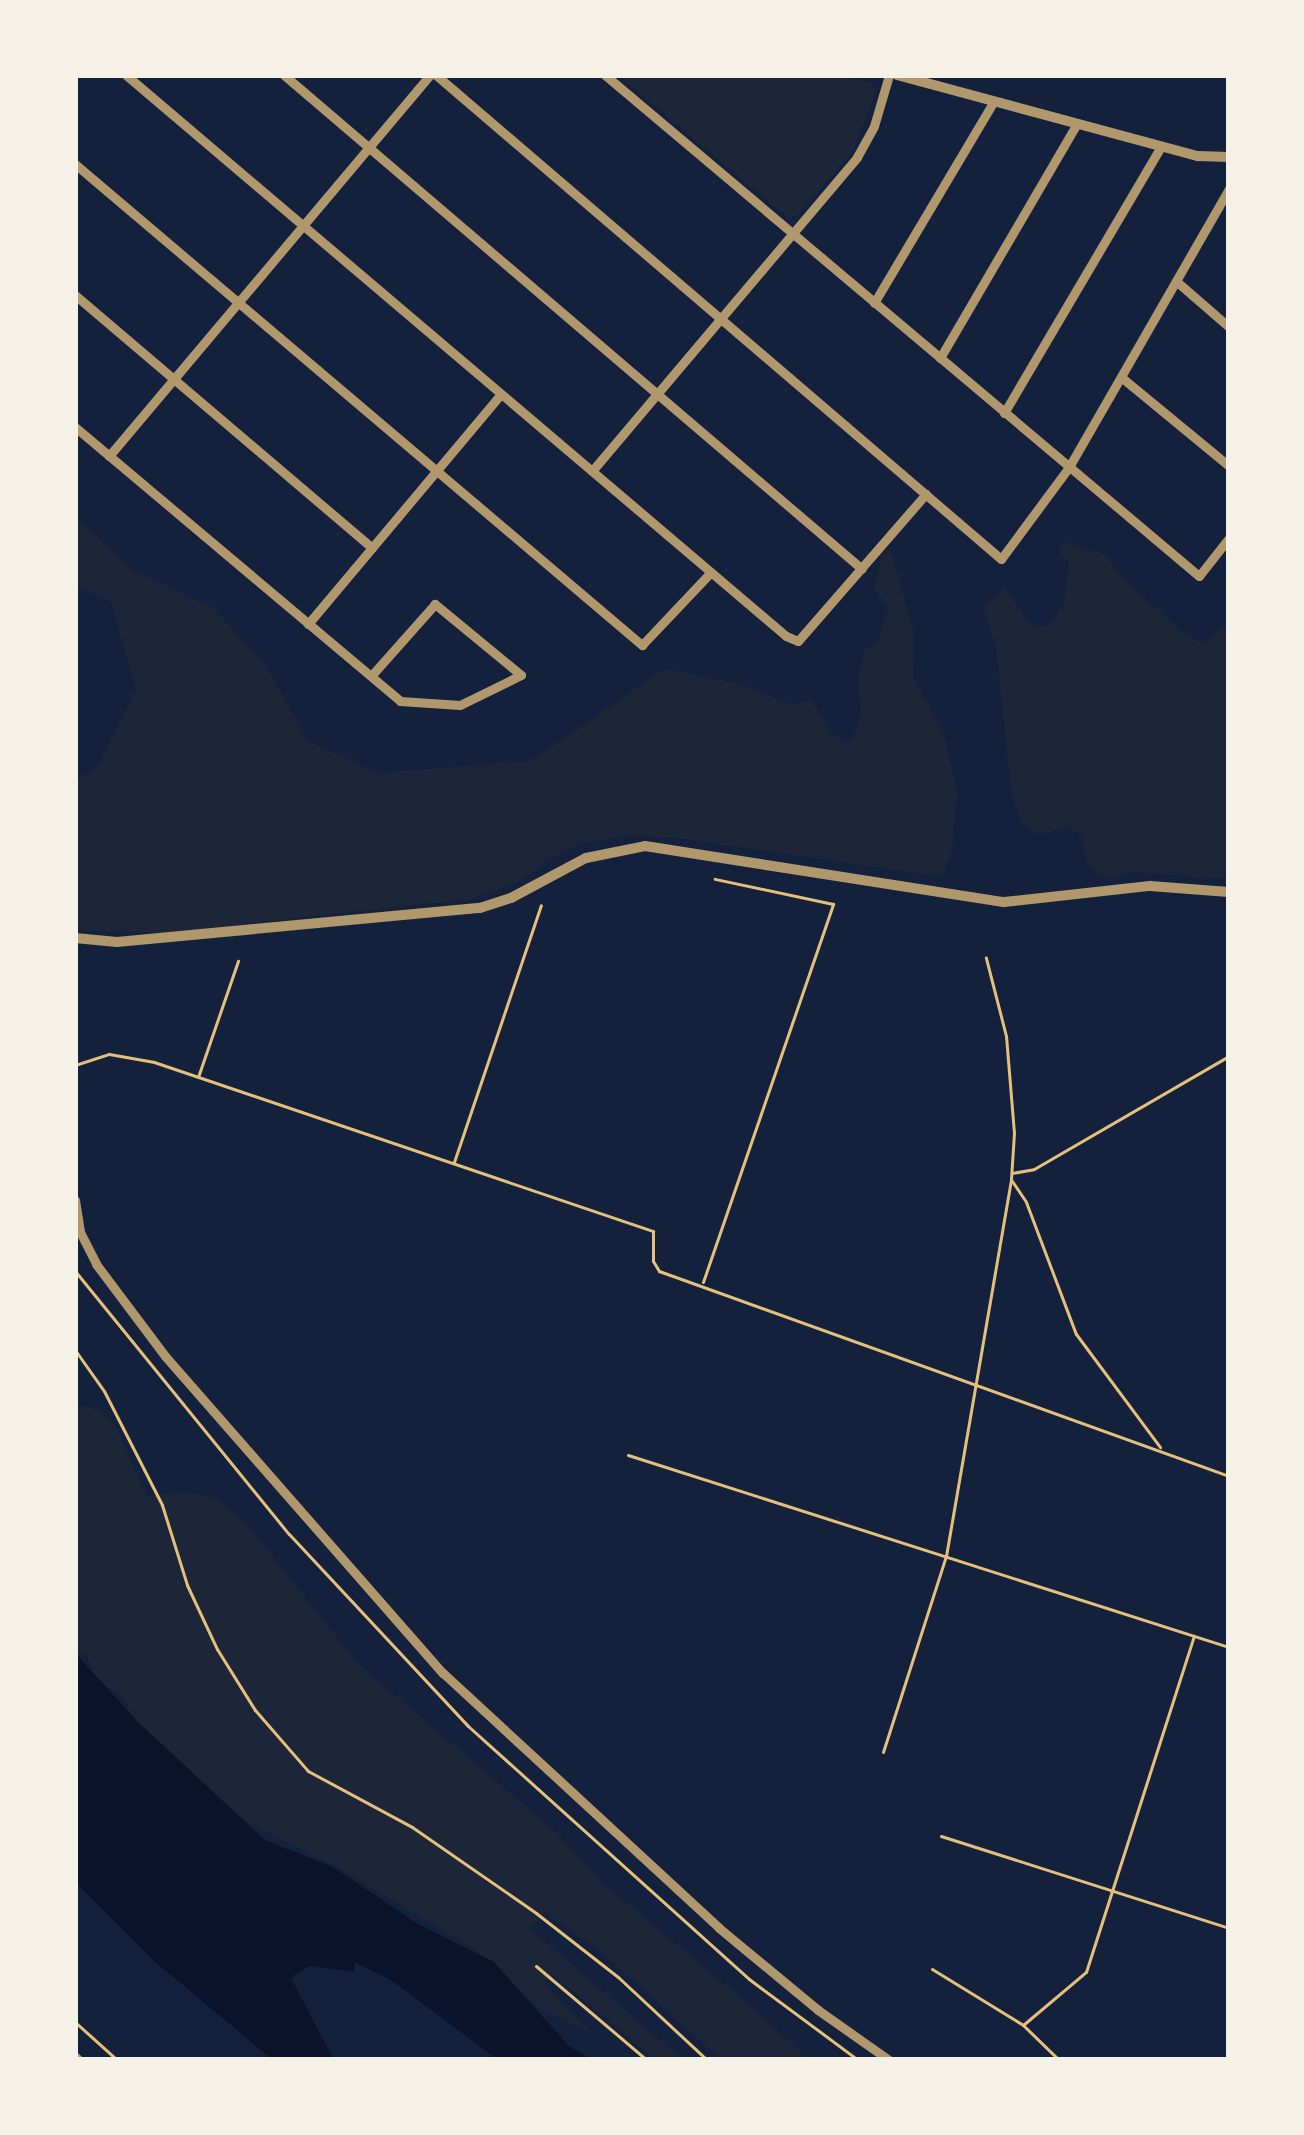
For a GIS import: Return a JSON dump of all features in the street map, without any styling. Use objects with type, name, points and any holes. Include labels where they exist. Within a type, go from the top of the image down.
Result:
[{"type":"street","points":[[126,75],[710,572],[798,641],[926,494]]},
{"type":"street","points":[[284,75],[862,569]]},
{"type":"street","points":[[109,456],[433,75],[1001,559],[1069,467],[1229,189]]},
{"type":"street","points":[[605,75],[1199,576],[1229,538]]},
{"type":"street","points":[[592,471],[862,149],[893,75],[1207,158],[1229,157]]},
{"type":"street","points":[[874,303],[994,101]]},
{"type":"street","points":[[940,358],[1077,124]]},
{"type":"street","points":[[1004,412],[1161,146]]},
{"type":"street","points":[[75,164],[642,645],[710,572]]},
{"type":"street","points":[[1176,281],[1229,327]]},
{"type":"street","points":[[75,295],[372,548]]},
{"type":"street","points":[[1121,377],[1229,466]]},
{"type":"street","points":[[308,624],[501,394]]},
{"type":"street","points":[[75,427],[400,701],[460,705],[521,675],[435,604],[371,676]]},
{"type":"street","points":[[75,938],[117,942],[467,910],[511,898],[586,858],[645,846],[1004,902],[1150,886],[1229,892]]},
{"type":"street","points":[[75,1200],[80,1232],[96,1264],[165,1356],[442,1672],[719,1928],[818,2011],[889,2060]]},
{"type":"path","points":[[701,1285],[833,904],[715,879]]},
{"type":"path","points":[[454,1163],[541,905]]},
{"type":"path","points":[[883,1752],[946,1556],[1012,1176],[1006,1036],[986,958]]},
{"type":"path","points":[[198,1077],[238,961]]},
{"type":"path","points":[[75,1065],[109,1054],[198,1077],[652,1231],[657,1269],[1229,1476]]},
{"type":"path","points":[[1012,1176],[1034,1169],[1229,1056]]},
{"type":"path","points":[[1012,1176],[1076,1334],[1164,1452]]},
{"type":"path","points":[[75,1350],[104,1391],[162,1504],[187,1585],[217,1649],[255,1710],[294,1756],[326,1785],[412,1827],[551,1924],[618,1977],[706,2060]]},
{"type":"path","points":[[628,1455],[1229,1647]]},
{"type":"path","points":[[1023,2025],[1086,1972],[1194,1636]]},
{"type":"path","points":[[941,1836],[1229,1928]]},
{"type":"path","points":[[536,1966],[647,2060]]},
{"type":"path","points":[[932,1969],[1023,2025],[1059,2060]]},
{"type":"path","points":[[75,2022],[117,2060]]},
{"type":"shaded area","points":[[618,75],[841,75],[872,83],[876,92],[853,151],[797,216],[788,218]]},
{"type":"shaded area","points":[[75,516],[133,570],[212,607],[266,665],[307,740],[378,773],[530,761],[665,669],[738,683],[792,705],[812,700],[832,734],[851,743],[861,713],[858,674],[865,650],[878,642],[888,608],[874,589],[882,556],[890,547],[913,631],[914,679],[944,734],[957,791],[952,849],[943,877],[670,837],[628,836],[582,843],[545,861],[522,881],[471,899],[163,933],[83,931],[75,925],[75,780],[97,767],[136,691],[111,602],[75,584]]},
{"type":"shaded area","points":[[1062,541],[1107,555],[1114,569],[1183,633],[1203,643],[1229,623],[1229,879],[1129,872],[1111,880],[1096,873],[1086,859],[1082,836],[1068,827],[1040,835],[1023,825],[1012,798],[996,647],[983,606],[1005,589],[1032,626],[1046,628],[1064,604],[1069,561],[1059,552]]},
{"type":"shaded area","points":[[75,1404],[100,1410],[115,1425],[147,1496],[185,1491],[212,1497],[242,1518],[359,1665],[557,1833],[604,1884],[762,2016],[800,2051],[803,2060],[722,2060],[597,1948],[545,1912],[530,1929],[683,2060],[656,2060],[551,1973],[545,1984],[592,2033],[542,2010],[477,1951],[341,1869],[249,1823],[214,1796],[134,1723],[124,1697],[97,1681],[87,1656],[75,1650]]},
{"type":"shaded area","points":[[75,1653],[138,1722],[265,1840],[333,1867],[418,1924],[494,1962],[569,2046],[592,2060],[498,2060],[391,1980],[354,1962],[355,1972],[309,1966],[291,1978],[334,2060],[273,2060],[154,1961],[75,1882]]}]
